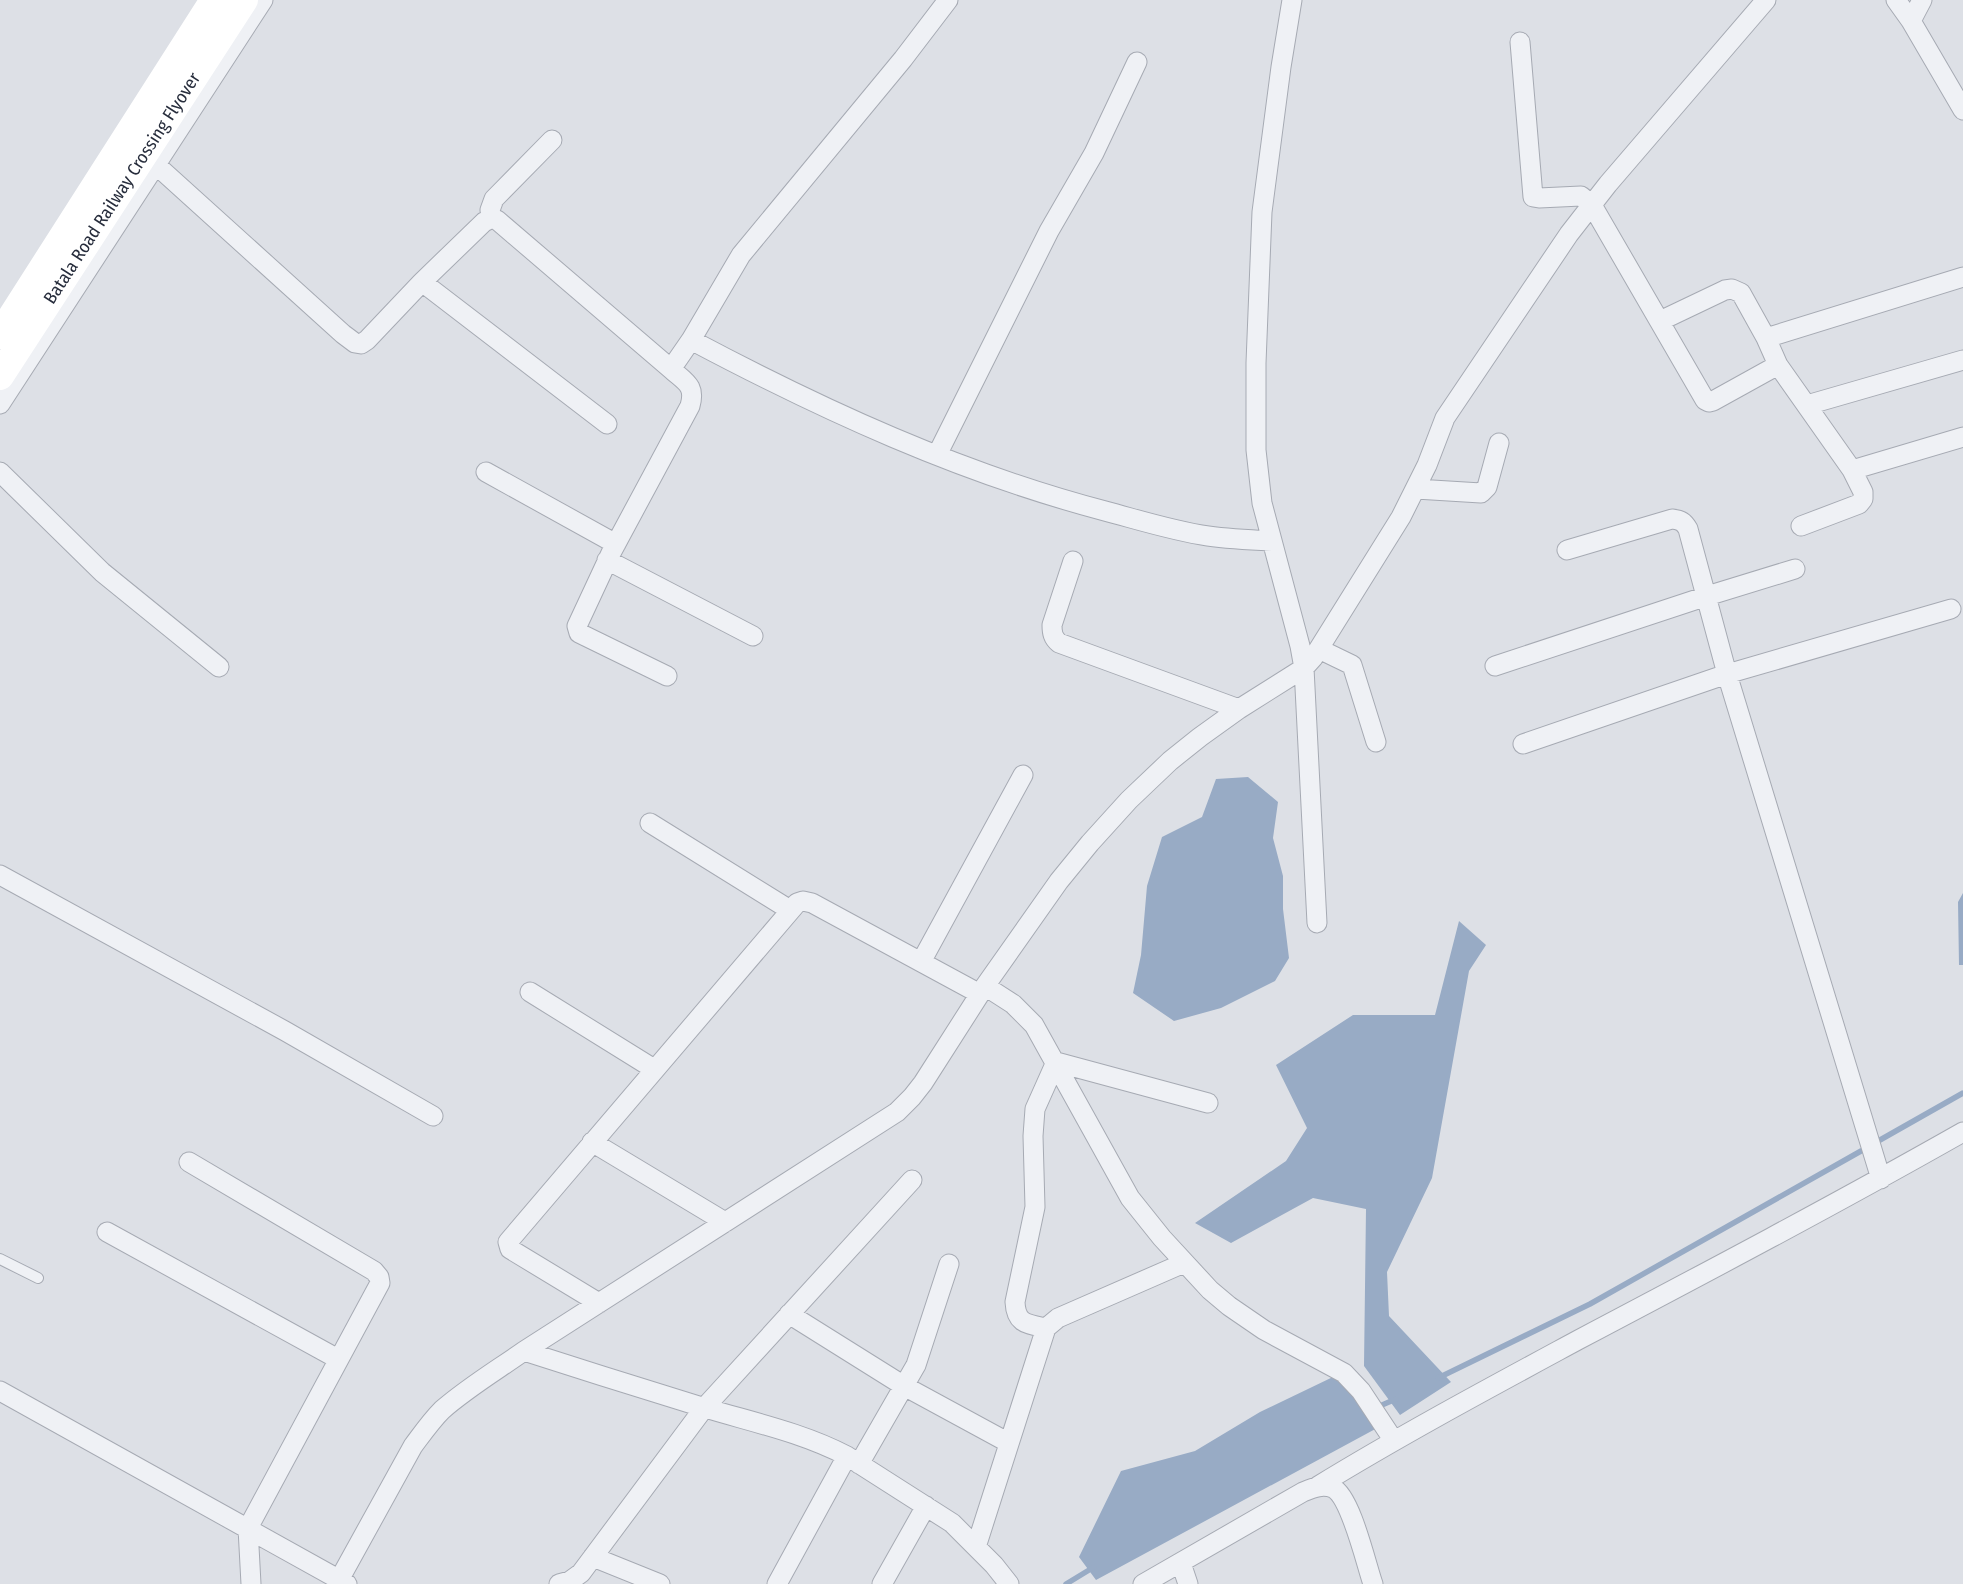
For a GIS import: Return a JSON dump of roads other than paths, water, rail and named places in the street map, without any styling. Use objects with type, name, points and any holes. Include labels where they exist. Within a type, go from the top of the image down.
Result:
[{"type":"main road","name":"Batala Road Railway Crossing Flyover","points":[[0,376],[182,73],[214,0]]},
{"type":"main road","name":"Batala Road Railway Crossing Flyover","points":[[0,334],[182,73],[244,0]]},
{"type":"street","points":[[0,404],[263,0]]},
{"type":"street","points":[[671,369],[691,340],[741,255],[903,59],[948,0]]},
{"type":"street","points":[[1292,0],[1281,66],[1261,222],[1256,363],[1256,450],[1262,504],[1300,646],[1304,668],[1317,923]]},
{"type":"street","points":[[0,1391],[343,1582],[413,1446],[441,1411],[464,1392],[524,1351],[897,1112],[923,1083],[983,990],[1059,881],[1096,836],[1151,778],[1200,737],[1239,709],[1304,668],[1320,649],[1401,517],[1416,489],[1445,418],[1569,234],[1608,184],[1766,0]]},
{"type":"street","points":[[1896,0],[1911,20],[1963,110]]},
{"type":"street","points":[[1911,20],[1922,0]]},
{"type":"street","points":[[1520,42],[1531,194],[1535,198],[1581,196],[1592,205],[1705,400],[1709,402],[1778,365]]},
{"type":"street","points":[[937,455],[1049,231],[1094,154],[1137,62]]},
{"type":"street","points":[[492,218],[490,210],[494,200],[552,140]]},
{"type":"street","points":[[155,164],[343,334],[355,343],[361,344],[484,222],[492,218]]},
{"type":"street","points":[[492,218],[497,220],[690,386],[693,397],[690,406],[612,552],[577,626],[579,633],[667,676]]},
{"type":"street","points":[[1766,338],[1963,277]]},
{"type":"street","points":[[422,282],[607,424]]},
{"type":"street","points":[[1660,321],[1725,290],[1741,293],[1766,338],[1778,365],[1852,470],[1863,492],[1863,498],[1859,504],[1801,526]]},
{"type":"street","points":[[691,340],[820,406],[876,431],[997,479],[1068,502],[1177,530],[1207,536],[1272,541]]},
{"type":"street","points":[[1807,405],[1963,360]]},
{"type":"street","points":[[1852,470],[1963,437]]},
{"type":"street","points":[[1416,489],[1481,493],[1487,487],[1500,443]]},
{"type":"street","points":[[0,472],[102,572],[219,667]]},
{"type":"street","points":[[486,472],[612,552],[753,636]]},
{"type":"street","points":[[1567,550],[1672,519],[1679,520],[1688,529],[1727,674],[1881,1179]]},
{"type":"street","points":[[1073,561],[1052,626],[1052,632],[1059,643],[1239,709]]},
{"type":"street","points":[[1495,666],[1795,569]]},
{"type":"street","points":[[1523,744],[1727,674],[1951,609]]},
{"type":"street","points":[[1320,649],[1352,665],[1358,678],[1376,742]]},
{"type":"street","points":[[921,962],[1023,775]]},
{"type":"street","points":[[650,823],[790,910]]},
{"type":"street","points":[[0,875],[285,1031],[434,1116]]},
{"type":"street","points":[[599,1303],[510,1248],[508,1242],[790,910],[797,903],[803,901],[812,903],[921,962],[1013,1004],[1025,1014],[1042,1036],[1130,1198],[1184,1263],[1229,1306],[1264,1330],[1344,1374],[1361,1392],[1394,1441]]},
{"type":"street","points":[[530,992],[654,1069]]},
{"type":"street","points":[[1056,1062],[1208,1103]]},
{"type":"street","points":[[1046,1328],[1026,1324],[1019,1318],[1015,1302],[1035,1207],[1033,1136],[1035,1109],[1056,1062]]},
{"type":"street","points":[[1144,1584],[1394,1441],[1881,1179],[1963,1132]]},
{"type":"street","points":[[592,1142],[726,1222]]},
{"type":"street","points":[[189,1162],[374,1271],[379,1277],[380,1283],[248,1528],[251,1584]]},
{"type":"street","points":[[559,1584],[577,1577],[704,1408],[912,1180]]},
{"type":"street","points":[[107,1232],[338,1359]]},
{"type":"street","points":[[976,1547],[1046,1328],[1058,1318],[1184,1263]]},
{"type":"street","points":[[777,1584],[853,1460],[904,1386],[916,1365],[948,1264]]},
{"type":"street","points":[[789,1314],[904,1386],[1009,1443]]},
{"type":"street","points":[[524,1351],[704,1408],[810,1438],[853,1460],[952,1523],[1009,1584]]},
{"type":"street","points":[[1318,1486],[1332,1488],[1340,1493],[1348,1505],[1373,1584]]},
{"type":"street","points":[[882,1584],[926,1506]]},
{"type":"street","points":[[593,1557],[660,1584]]},
{"type":"street","points":[[1180,1563],[1188,1584]]},
{"type":"lane","points":[[0,1259],[38,1278]]},
{"type":"water","points":[[1248,777],[1278,802],[1273,838],[1283,876],[1283,909],[1289,958],[1275,981],[1221,1008],[1174,1021],[1133,993],[1141,955],[1147,886],[1162,837],[1202,817],[1216,779]]},
{"type":"water","points":[[1963,893],[1963,965],[1959,965],[1958,902]]},
{"type":"water","points":[[1459,921],[1486,945],[1469,971],[1432,1178],[1387,1272],[1389,1316],[1451,1382],[1400,1415],[1364,1366],[1366,1209],[1313,1198],[1231,1243],[1195,1223],[1286,1161],[1307,1128],[1276,1065],[1353,1015],[1435,1015]]},
{"type":"water","points":[[1335,1376],[1379,1427],[1096,1580],[1079,1557],[1121,1471],[1195,1451],[1260,1412]]},
{"type":"waterway","points":[[1880,1140],[1963,1093]]},
{"type":"waterway","points":[[1438,1378],[1590,1304],[1861,1151]]},
{"type":"waterway","points":[[1382,1405],[1396,1399]]},
{"type":"waterway","points":[[1066,1584],[1094,1567]]}]
